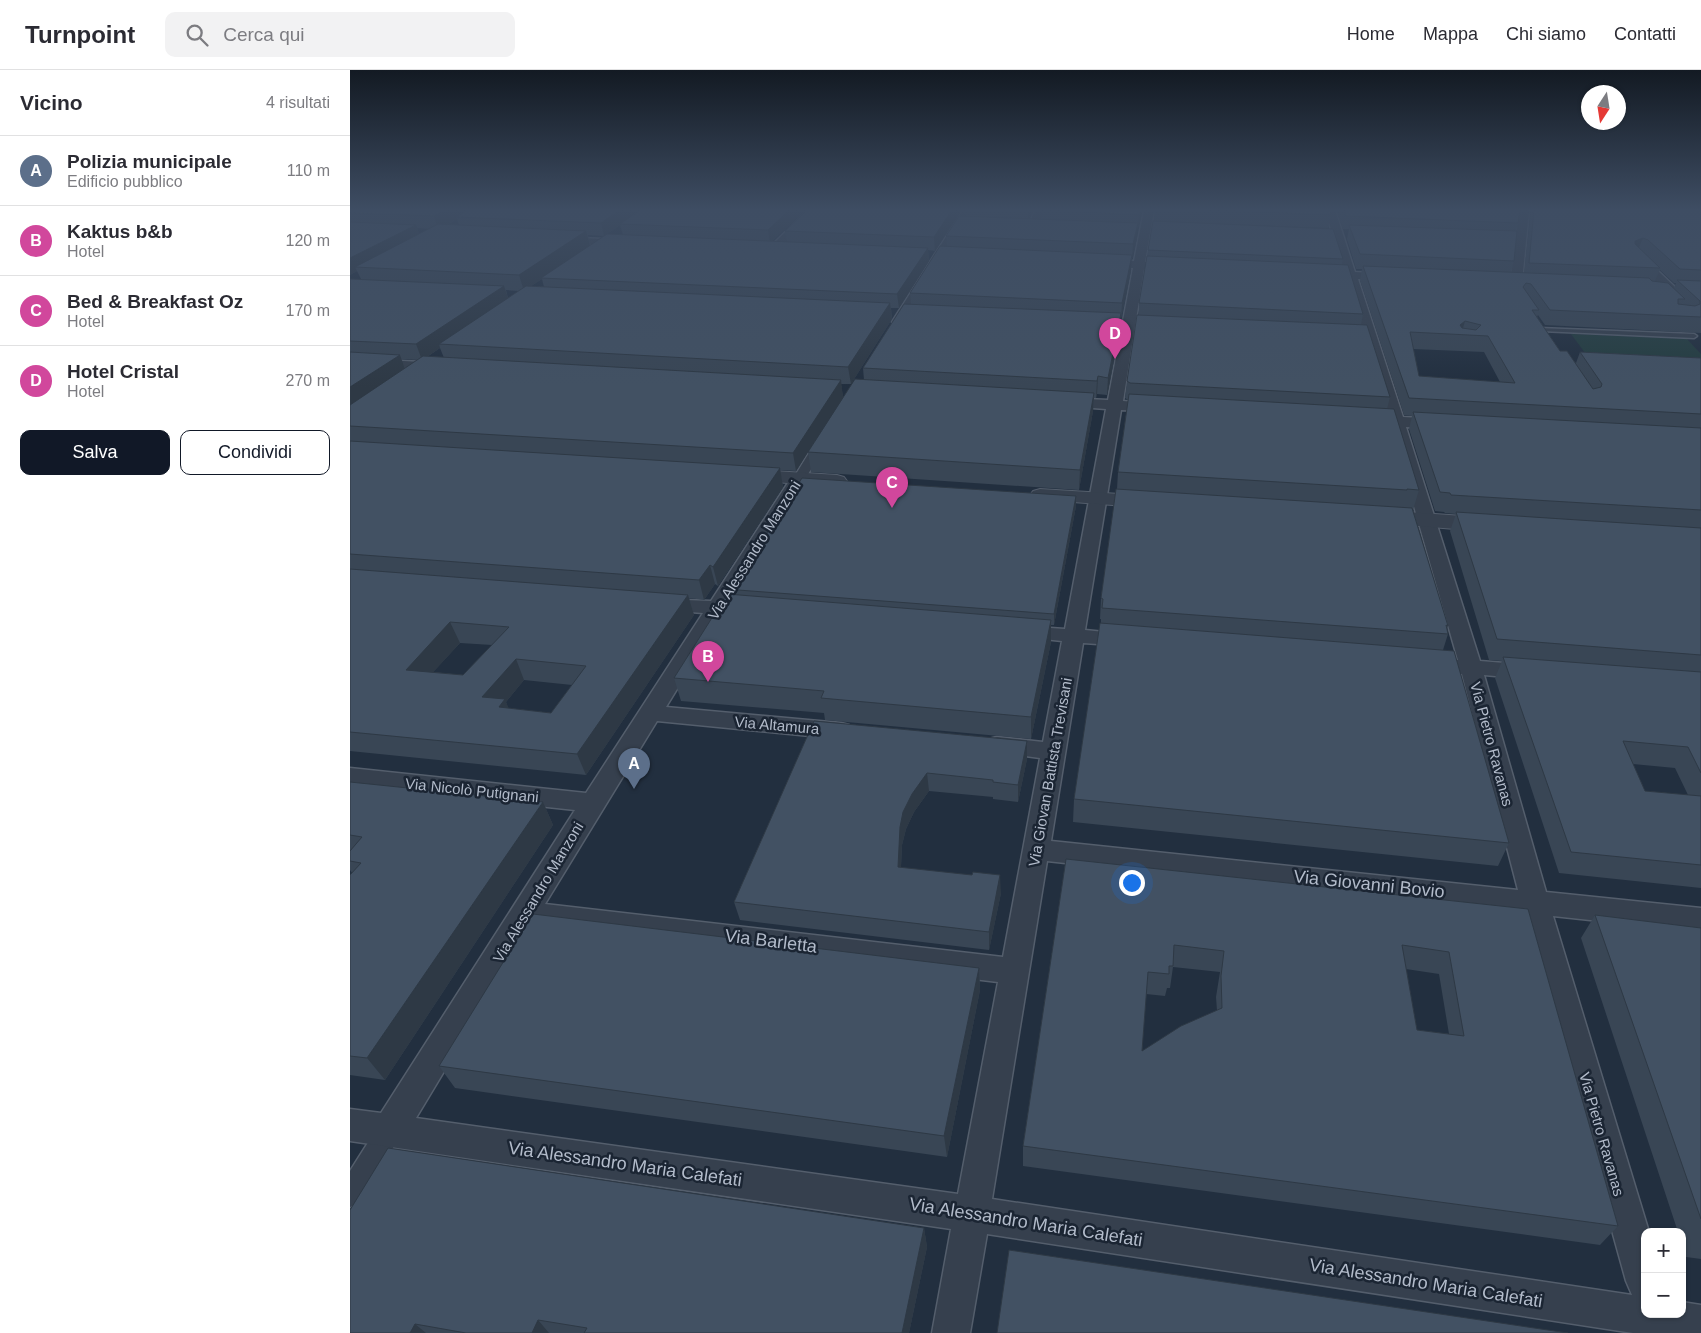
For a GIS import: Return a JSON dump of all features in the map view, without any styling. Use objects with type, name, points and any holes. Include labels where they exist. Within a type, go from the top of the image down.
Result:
[{"type":"street","points":[[894,327],[929,269]]},
{"type":"street","name":"Via Giovan Battista Trevisani","points":[[951,1333],[1138,269]]},
{"type":"street","name":"Via Pietro Ravanas","points":[[1348,269],[1362,335],[1397,421],[1471,667],[1535,902],[1643,1273]]},
{"type":"street","points":[[1502,281],[1521,282],[1521,269]]},
{"type":"street","points":[[1649,269],[1670,289]]},
{"type":"street","points":[[1305,273],[1404,277]]},
{"type":"street","points":[[1653,288],[1685,289]]},
{"type":"street","points":[[350,362],[428,366],[449,361]]},
{"type":"street","points":[[406,381],[428,366]]},
{"type":"street","points":[[1046,401],[1171,408]]},
{"type":"street","points":[[1348,419],[1456,425]]},
{"type":"street","name":"Via Alessandro Manzoni","points":[[350,1194],[593,803],[829,430]]},
{"type":"street","points":[[723,474],[855,482]]},
{"type":"street","points":[[1019,493],[1172,503]]},
{"type":"street","points":[[1360,516],[1515,526]]},
{"type":"street","points":[[646,604],[767,611]]},
{"type":"street","points":[[1003,630],[1152,642]]},
{"type":"street","points":[[1407,662],[1548,673]]},
{"type":"street","name":"Via Altamura","points":[[651,712],[865,733]]},
{"type":"street","points":[[980,744],[1053,751]]},
{"type":"street","name":"Via Nicolò Putignani","points":[[350,777],[593,803]]},
{"type":"street","name":"Via Giovanni Bovio","points":[[1037,850],[1701,920]]},
{"type":"street","name":"Via Barletta","points":[[526,912],[1015,971]]},
{"type":"street","name":"Via Alessandro Maria Calefati","points":[[350,1125],[1641,1309]]},
{"type":"street","name":"Via Alessandro Maria Calefati","points":[[1679,1318],[1701,1324]]},
{"type":"lane","points":[[1537,322],[1543,332],[1694,336]]},
{"type":"lane","points":[[1688,330],[1701,343]]},
{"type":"green space","points":[[1571,334],[1687,339],[1701,354],[1701,367],[1591,361]]},
{"type":"building","points":[[395,269],[528,269],[519,275]]},
{"type":"building","points":[[555,269],[914,269],[897,294],[541,278]]},
{"type":"building","points":[[925,269],[1129,269],[1122,303],[910,293]]},
{"type":"building","points":[[1145,269],[1349,269],[1363,314],[1139,303]]},
{"type":"building","points":[[1364,269],[1433,269],[1649,278],[1652,281],[1668,283],[1685,299],[1678,299],[1678,304],[1695,306],[1700,304],[1700,301],[1677,280],[1701,281],[1701,317],[1550,310],[1531,284],[1526,283],[1523,287],[1539,310],[1532,310],[1560,351],[1567,351],[1593,389],[1601,387],[1602,384],[1580,352],[1701,358],[1701,414],[1409,398]],"holes":[[[1465,321],[1481,325],[1476,330],[1462,328],[1460,325]],[[1410,332],[1488,336],[1515,383],[1419,376]]]},
{"type":"building","points":[[350,279],[504,286],[416,344],[350,341]]},
{"type":"building","points":[[526,286],[890,303],[848,367],[439,344]]},
{"type":"building","points":[[904,304],[1121,313],[1108,378],[1098,376],[1097,381],[863,368]]},
{"type":"building","points":[[1137,315],[1367,325],[1390,397],[1130,383],[1127,381]]},
{"type":"building","points":[[350,352],[400,355],[350,387]]},
{"type":"building","points":[[423,356],[841,380],[793,453],[350,426],[350,405]]},
{"type":"building","points":[[855,379],[1094,393],[1080,470],[808,452]]},
{"type":"building","points":[[1129,394],[1394,409],[1419,490],[1118,472]]},
{"type":"building","points":[[1413,412],[1701,428],[1701,510],[1451,495],[1450,493],[1440,492]]},
{"type":"building","points":[[350,441],[780,468],[713,567],[710,565],[699,580],[350,554]]},
{"type":"building","points":[[802,478],[1076,496],[1054,614],[738,590],[733,587]]},
{"type":"building","points":[[1116,489],[1412,508],[1448,626],[1446,625],[1448,634],[1102,608],[1103,599],[1101,598]]},
{"type":"building","points":[[1456,512],[1701,528],[1701,655],[1497,639]]},
{"type":"building","points":[[350,569],[688,595],[577,754],[350,732]],"holes":[[[450,622],[509,627],[463,675],[406,670]],[[516,659],[586,666],[551,713],[499,707],[505,699],[482,697]]]},
{"type":"building","points":[[727,594],[1051,620],[1031,717],[821,698],[824,691],[674,678]]},
{"type":"building","points":[[1100,623],[1454,651],[1509,843],[1074,799]]},
{"type":"building","points":[[1503,657],[1701,672],[1701,773],[1688,747],[1623,741],[1645,791],[1701,796],[1701,865],[1571,852]]},
{"type":"building","points":[[814,721],[1027,741],[1018,785],[993,782],[993,780],[927,773],[912,794],[903,812],[900,827],[898,867],[972,875],[973,872],[1000,875],[989,932],[734,902]]},
{"type":"building","points":[[350,782],[543,802],[367,1058],[350,1056],[350,875],[361,863],[350,861],[350,851],[362,837],[350,835]]},
{"type":"building","points":[[1066,859],[1528,909],[1618,1226],[1023,1146]],"holes":[[[1174,945],[1224,951],[1221,976],[1222,1008],[1181,1026],[1142,1051],[1148,972],[1169,974],[1169,966],[1173,966]],[[1402,945],[1449,952],[1464,1036],[1417,1030]]]},
{"type":"building","points":[[533,914],[979,968],[944,1136],[439,1066]]},
{"type":"building","points":[[1595,915],[1701,928],[1701,1219]]},
{"type":"building","points":[[388,1148],[924,1228],[902,1333],[584,1333],[587,1328],[538,1320],[532,1333],[466,1333],[415,1324],[410,1333],[350,1333],[350,1210]]},
{"type":"building","points":[[1009,1250],[1568,1333],[997,1333]]},
{"type":"place","name":"Hotel Cristal","points":[[1115,359]]},
{"type":"place","name":"Bed & Breakfast Oz","points":[[892,508]]},
{"type":"place","name":"Kaktus b&b","points":[[708,682]]},
{"type":"place","name":"Polizia municipale","points":[[634,789]]}]
